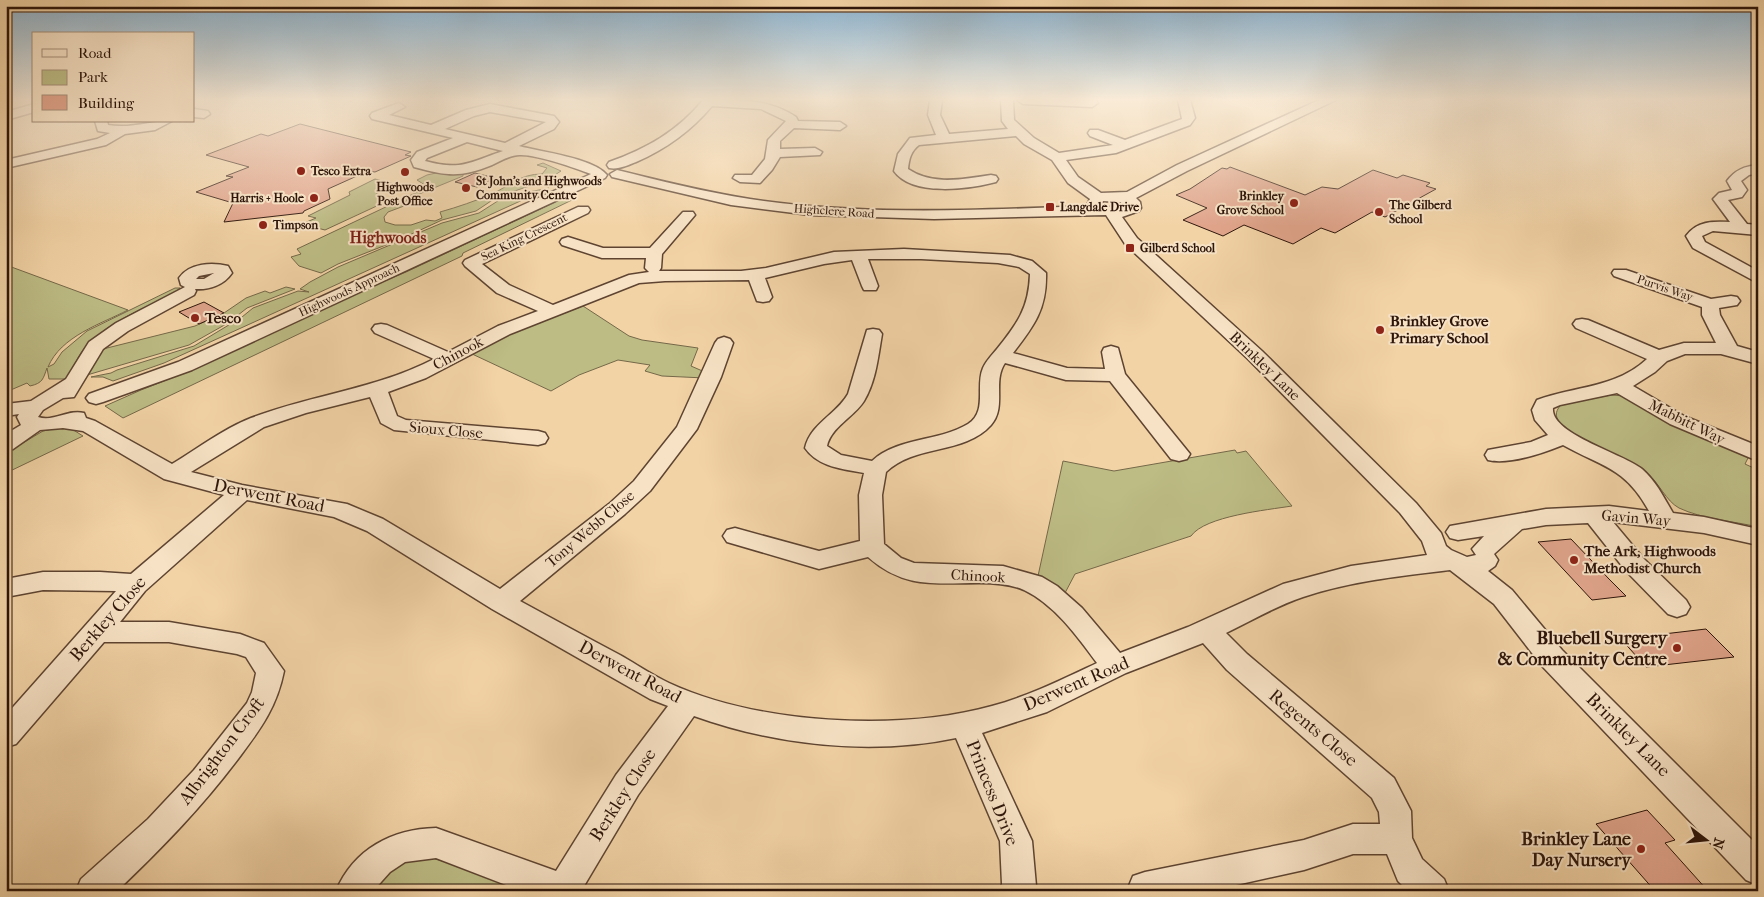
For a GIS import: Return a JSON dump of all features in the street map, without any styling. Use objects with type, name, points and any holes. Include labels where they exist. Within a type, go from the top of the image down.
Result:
[{"type":"street","points":[[6,164],[101,142]]},
{"type":"street","points":[[455,142],[422,155],[418,160],[420,164],[441,170],[456,171],[468,169],[513,150],[526,142]]},
{"type":"street","name":"Highclere Road","points":[[480,142],[609,170],[724,199],[824,212],[937,215],[1054,211],[1112,206]]},
{"type":"street","name":"Highwoods Approach","points":[[35,412],[83,414],[142,383],[184,366],[633,159],[665,142]]},
{"type":"street","points":[[755,180],[770,163],[774,153],[772,145],[773,142]]},
{"type":"street","points":[[914,142],[904,154],[901,172],[920,182],[932,184],[991,179]]},
{"type":"street","points":[[1030,142],[1057,158],[1068,175],[1112,206],[1139,197],[1140,188],[1240,142]]},
{"type":"street","points":[[1118,142],[1125,145]]},
{"type":"street","points":[[1057,158],[1111,150],[1133,142]]},
{"type":"street","points":[[774,153],[815,152]]},
{"type":"street","points":[[1750,229],[1720,199],[1724,196],[1737,194],[1740,190],[1734,181],[1747,170],[1758,169]]},
{"type":"street","points":[[740,178],[772,183]]},
{"type":"street","name":"Brinkley Lane","points":[[1112,206],[1131,241],[1255,355],[1408,508],[1458,548],[1503,597],[1552,658],[1758,869]]},
{"type":"street","name":"Sea King Crescent","points":[[553,311],[504,289],[471,263],[583,210]]},
{"type":"street","points":[[654,275],[654,253],[688,215]]},
{"type":"street","points":[[1750,229],[1711,226],[1700,229],[1695,232],[1694,236],[1699,245],[1758,278]]},
{"type":"street","points":[[568,242],[602,253],[654,253]]},
{"type":"street","name":"Chinook","points":[[172,474],[257,423],[377,389],[419,374],[504,330],[635,279],[654,275],[726,276],[756,274],[811,261],[859,255],[912,254],[974,257],[1021,262],[1038,273],[1036,303],[1032,315],[992,369],[990,387],[992,404],[988,414],[978,425],[965,434],[888,458],[877,470]]},
{"type":"street","points":[[859,255],[862,270],[868,278],[870,286]]},
{"type":"street","name":"Purvis Way","points":[[1620,273],[1710,304],[1731,301]]},
{"type":"street","points":[[756,274],[763,297]]},
{"type":"street","points":[[6,444],[35,412],[71,387],[96,346],[122,327],[197,286]]},
{"type":"street","name":"Purvis Way","points":[[1710,304],[1711,315],[1729,349]]},
{"type":"street","points":[[1582,324],[1659,358]]},
{"type":"street","points":[[381,329],[448,358]]},
{"type":"street","points":[[736,536],[819,560],[872,547],[871,481],[877,470],[835,461],[816,448],[820,433],[839,419],[854,401],[862,385],[873,334]]},
{"type":"street","name":"Tony Webb Close","points":[[501,602],[618,509],[642,486],[687,429],[724,343]]},
{"type":"street","points":[[1665,519],[1642,481],[1629,470],[1563,437],[1552,429],[1544,420],[1542,412],[1544,404],[1556,399],[1618,385],[1645,370],[1659,358],[1681,349],[1701,347],[1729,349],[1758,358]]},
{"type":"street","points":[[1111,352],[1116,375],[1179,454]]},
{"type":"street","points":[[1002,356],[1066,374],[1116,375]]},
{"type":"street","name":"Mabbitt Way","points":[[1618,385],[1677,420],[1758,454]]},
{"type":"street","name":"Derwent Road","points":[[71,387],[78,391],[90,393],[83,414],[172,474],[242,492],[315,504],[358,517],[397,537],[501,602],[660,691],[687,703],[743,720],[820,733],[887,733],[964,724],[1035,704],[1292,591],[1345,577],[1400,566],[1458,548]]},
{"type":"street","name":"Sioux Close","points":[[377,389],[388,419],[401,426],[538,438]]},
{"type":"street","points":[[7,410],[35,412]]},
{"type":"street","points":[[1496,455],[1536,448],[1563,437]]},
{"type":"street","name":"Berkley Close","points":[[6,735],[97,632],[136,584],[242,492]]},
{"type":"street","points":[[1593,514],[1635,565],[1677,607]]},
{"type":"street","name":"Gavin Way","points":[[1513,524],[1546,517],[1609,514],[1704,525],[1758,537]]},
{"type":"street","points":[[1458,548],[1499,524],[1513,524]]},
{"type":"street","points":[[1458,548],[1513,524]]},
{"type":"street","name":"Chinook","points":[[872,547],[898,567],[927,575],[985,573],[1019,578],[1049,594],[1069,610],[1116,667]]},
{"type":"street","points":[[6,588],[43,580],[136,584]]},
{"type":"street","name":"Regents Close","points":[[1207,630],[1236,662],[1383,788],[1395,811],[1396,838],[1410,870],[1432,891]]},
{"type":"street","name":"Albrighton Croft","points":[[93,891],[159,829],[205,780],[257,711],[266,692],[270,671],[255,650],[240,644],[169,632],[97,632]]},
{"type":"street","name":"Berkley Close","points":[[563,890],[628,785],[687,703]]},
{"type":"street","name":"Princess Drive","points":[[964,724],[1016,841],[1019,886],[1016,891]]},
{"type":"street","points":[[1145,888],[1304,855],[1353,839],[1396,838]]},
{"type":"street","points":[[353,891],[369,868],[392,850],[416,843],[436,843],[563,890]]},
{"type":"green space","points":[[543,163],[561,171],[547,180],[497,197],[476,211],[442,220],[321,273],[299,266],[291,257],[301,254],[297,249],[428,187],[417,180],[427,175],[436,173],[463,174],[463,176],[407,199],[404,206],[388,212],[384,217],[385,222],[395,225],[411,225],[426,220],[435,221],[442,218],[440,212],[492,194],[522,178],[534,174],[542,174],[547,168],[537,165]]},
{"type":"green space","points":[[375,179],[394,184],[376,194],[384,197],[381,204],[325,230],[302,224],[316,218],[308,216],[350,195],[349,192]]},
{"type":"green space","points":[[549,188],[164,363],[113,381],[103,377],[91,377],[111,373],[194,346],[242,317],[253,308],[298,291],[309,292],[300,289],[338,267],[442,223],[479,213],[504,197]]},
{"type":"green space","points":[[568,196],[574,199],[463,253],[462,256],[123,418],[105,406],[179,375]]},
{"type":"green space","points":[[6,265],[128,310],[94,326],[72,339],[54,356],[48,367],[54,364],[62,352],[87,331],[175,288],[180,288],[174,293],[117,322],[96,336],[81,353],[67,379],[49,379],[47,368],[40,382],[30,386],[27,383],[6,392]]},
{"type":"green space","points":[[286,287],[295,289],[247,308],[228,323],[189,345],[87,375],[99,350],[195,326],[224,313],[246,298],[265,291],[270,293]]},
{"type":"green space","points":[[583,306],[629,336],[642,340],[698,348],[691,366],[707,373],[705,378],[662,376],[645,371],[650,365],[618,360],[579,375],[551,391],[470,353],[502,337]]},
{"type":"green space","points":[[1611,395],[1625,396],[1745,452],[1748,458],[1745,464],[1758,470],[1758,527],[1708,517],[1679,508],[1670,501],[1648,474],[1584,441],[1562,426],[1556,416],[1561,404]]},
{"type":"green space","points":[[67,426],[83,436],[6,473],[6,453],[43,431]]},
{"type":"green space","points":[[1235,450],[1237,453],[1246,451],[1292,506],[1237,515],[1209,523],[1198,529],[1191,536],[1075,574],[1065,593],[1038,576],[1063,461],[1114,471]]},
{"type":"green space","points":[[424,855],[524,888],[527,891],[366,891],[379,871]]},
{"type":"building","name":"Tesco Extra","points":[[240,142],[371,142],[411,152],[405,155],[411,156],[375,172],[368,171],[328,189],[330,199],[303,213],[224,222],[233,203],[196,192],[233,177],[226,176],[249,167],[206,155]]},
{"type":"building","name":"Brinkley Grove School","points":[[1230,167],[1305,195],[1322,187],[1338,189],[1373,170],[1397,178],[1403,175],[1430,183],[1426,186],[1436,189],[1385,217],[1372,212],[1335,233],[1321,228],[1293,244],[1244,225],[1223,236],[1183,220],[1207,208],[1176,195],[1190,189],[1222,168],[1227,169]]},
{"type":"building","points":[[475,173],[495,178],[477,187],[455,182]]},
{"type":"building","name":"Tesco","points":[[204,302],[224,313],[199,324],[179,312]]},
{"type":"building","name":"The Ark, Highwoods Methodist Church","points":[[1571,539],[1626,596],[1592,600],[1538,542]]},
{"type":"building","name":"Bluebell Surgery & Community Centre","points":[[1706,629],[1734,657],[1646,667],[1621,639]]},
{"type":"building","name":"Brinkley Lane Day Nursery","points":[[1647,810],[1675,840],[1665,843],[1708,891],[1655,891],[1596,824]]},
{"type":"place","name":"Tesco Extra","points":[[301,171]]},
{"type":"place","name":"Highwoods Post Office","points":[[405,172]]},
{"type":"place","name":"St John's and Highwoods Community Centre","points":[[466,188]]},
{"type":"place","name":"Harris + Hoole","points":[[314,198]]},
{"type":"place","name":"Brinkley Grove School","points":[[1294,203]]},
{"type":"place","name":"Langdale Drive","points":[[1050,207]]},
{"type":"place","name":"The Gilberd School","points":[[1379,212]]},
{"type":"place","name":"Timpson","points":[[263,225]]},
{"type":"place","name":"Gilberd School","points":[[1130,248]]},
{"type":"place","name":"Tesco","points":[[195,318]]},
{"type":"place","name":"Brinkley Grove Primary School","points":[[1380,330]]},
{"type":"place","name":"The Ark, Highwoods Methodist Church","points":[[1574,560]]},
{"type":"place","name":"Bluebell Surgery & Community Centre","points":[[1677,648]]},
{"type":"place","name":"Brinkley Lane Day Nursery","points":[[1641,849]]},
{"type":"district","name":"Highwoods","points":[[388,237]]}]
